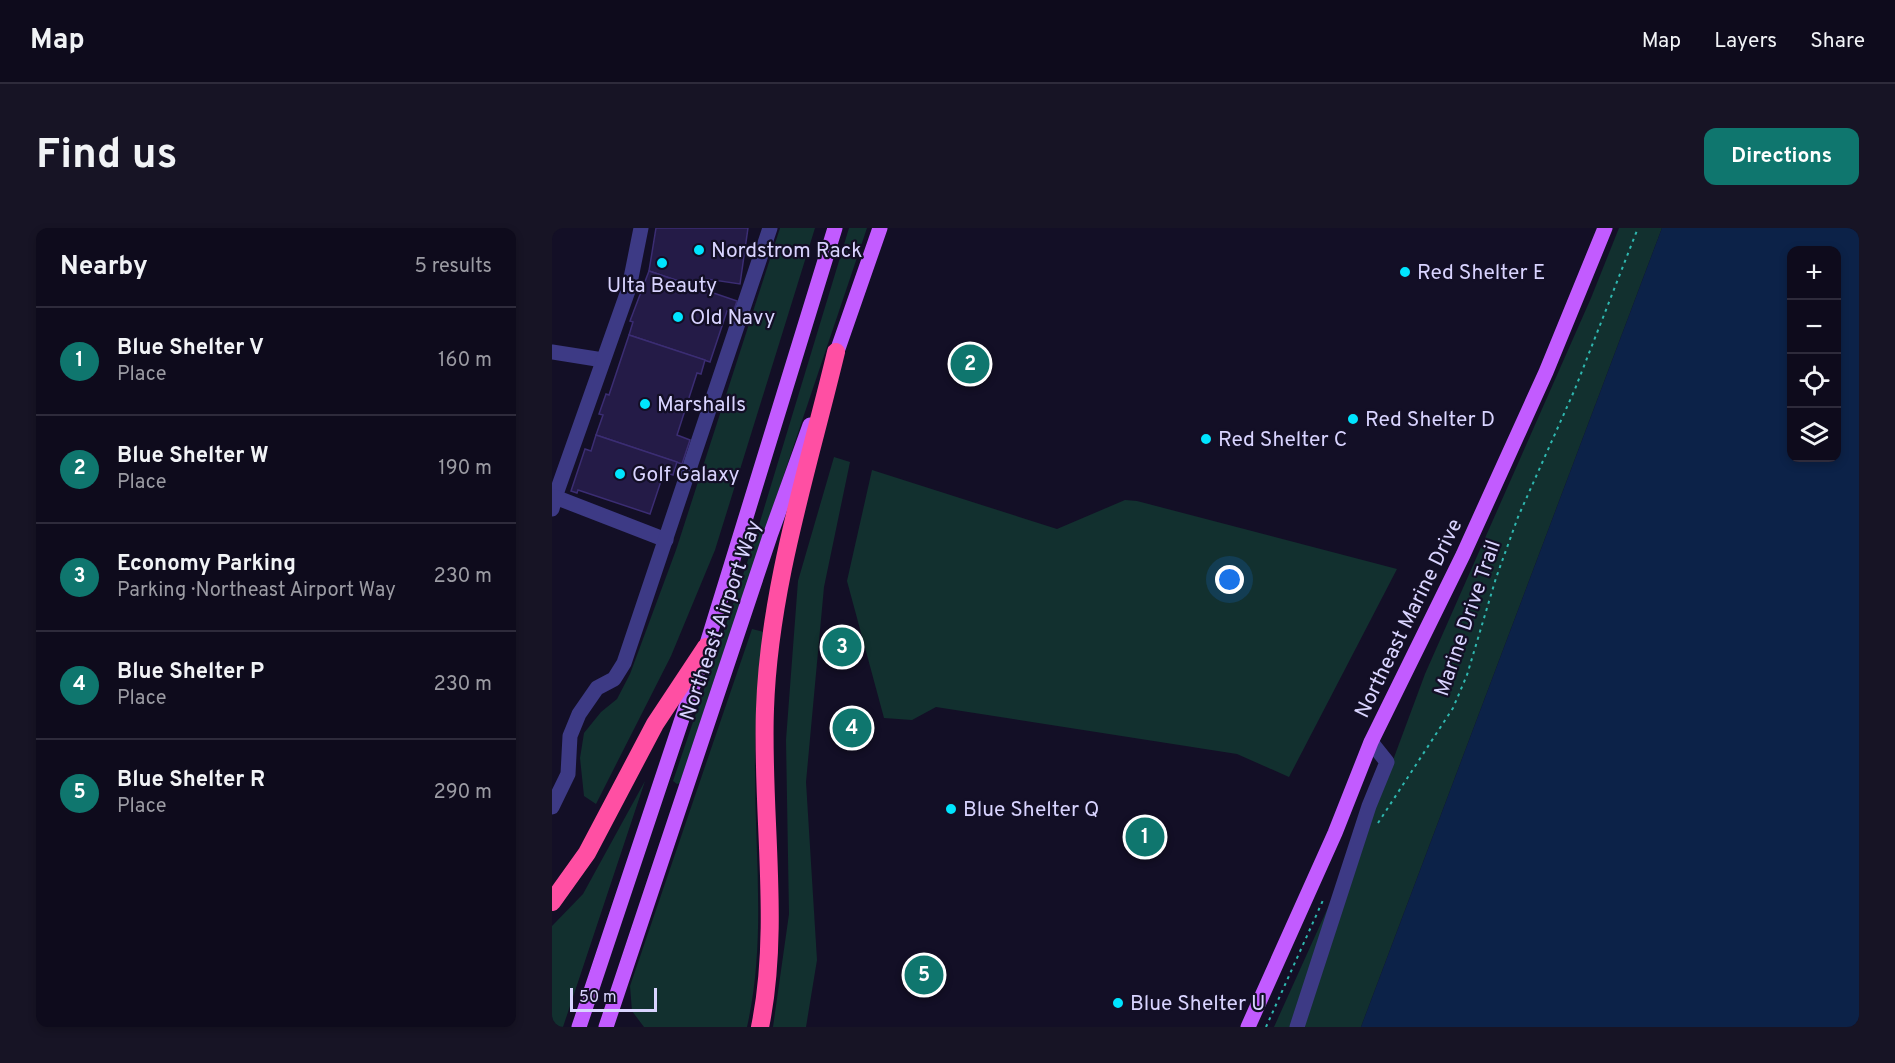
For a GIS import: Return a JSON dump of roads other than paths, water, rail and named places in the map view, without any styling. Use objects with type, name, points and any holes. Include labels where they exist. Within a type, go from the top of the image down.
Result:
[{"type":"highway","points":[[760,1025],[768,947],[765,731],[770,637],[782,573],[836,352]]},
{"type":"highway","points":[[552,902],[587,853],[656,724],[706,647]]},
{"type":"main road","name":"Northeast Airport Way","points":[[579,1027],[706,647],[835,228]]},
{"type":"main road","name":"Northeast Airport Way","points":[[606,1027],[770,536],[880,228]]},
{"type":"main road","name":"Northeast Marine Drive","points":[[1248,1027],[1335,833],[1371,742],[1463,555],[1546,372],[1605,228]]},
{"type":"lane","points":[[641,228],[629,288],[553,501],[666,540]]},
{"type":"lane","points":[[555,796],[568,774],[570,736],[579,714],[597,688],[614,679],[624,663],[770,228]]},
{"type":"lane","points":[[552,352],[603,360]]},
{"type":"lane","points":[[1297,1027],[1365,817],[1387,762],[1371,742]]},
{"type":"water","points":[[1662,228],[1859,228],[1859,1027],[1361,1027]]},
{"type":"place","name":"Nordstrom Rack","points":[[699,250]]},
{"type":"place","name":"Ulta Beauty","points":[[662,263]]},
{"type":"place","name":"Red Shelter E","points":[[1405,272]]},
{"type":"place","name":"Old Navy","points":[[678,317]]},
{"type":"place","name":"Blue Shelter W","points":[[970,364]]},
{"type":"place","name":"Marshalls","points":[[645,404]]},
{"type":"place","name":"Red Shelter D","points":[[1353,419]]},
{"type":"place","name":"Red Shelter C","points":[[1206,439]]},
{"type":"place","name":"Golf Galaxy","points":[[620,474]]},
{"type":"place","name":"Economy Parking","points":[[842,647]]},
{"type":"place","name":"Blue Shelter P","points":[[852,728]]},
{"type":"place","name":"Blue Shelter Q","points":[[951,809]]},
{"type":"place","name":"Blue Shelter V","points":[[1145,837]]},
{"type":"place","name":"Blue Shelter R","points":[[924,975]]},
{"type":"place","name":"Blue Shelter U","points":[[1118,1003]]}]
